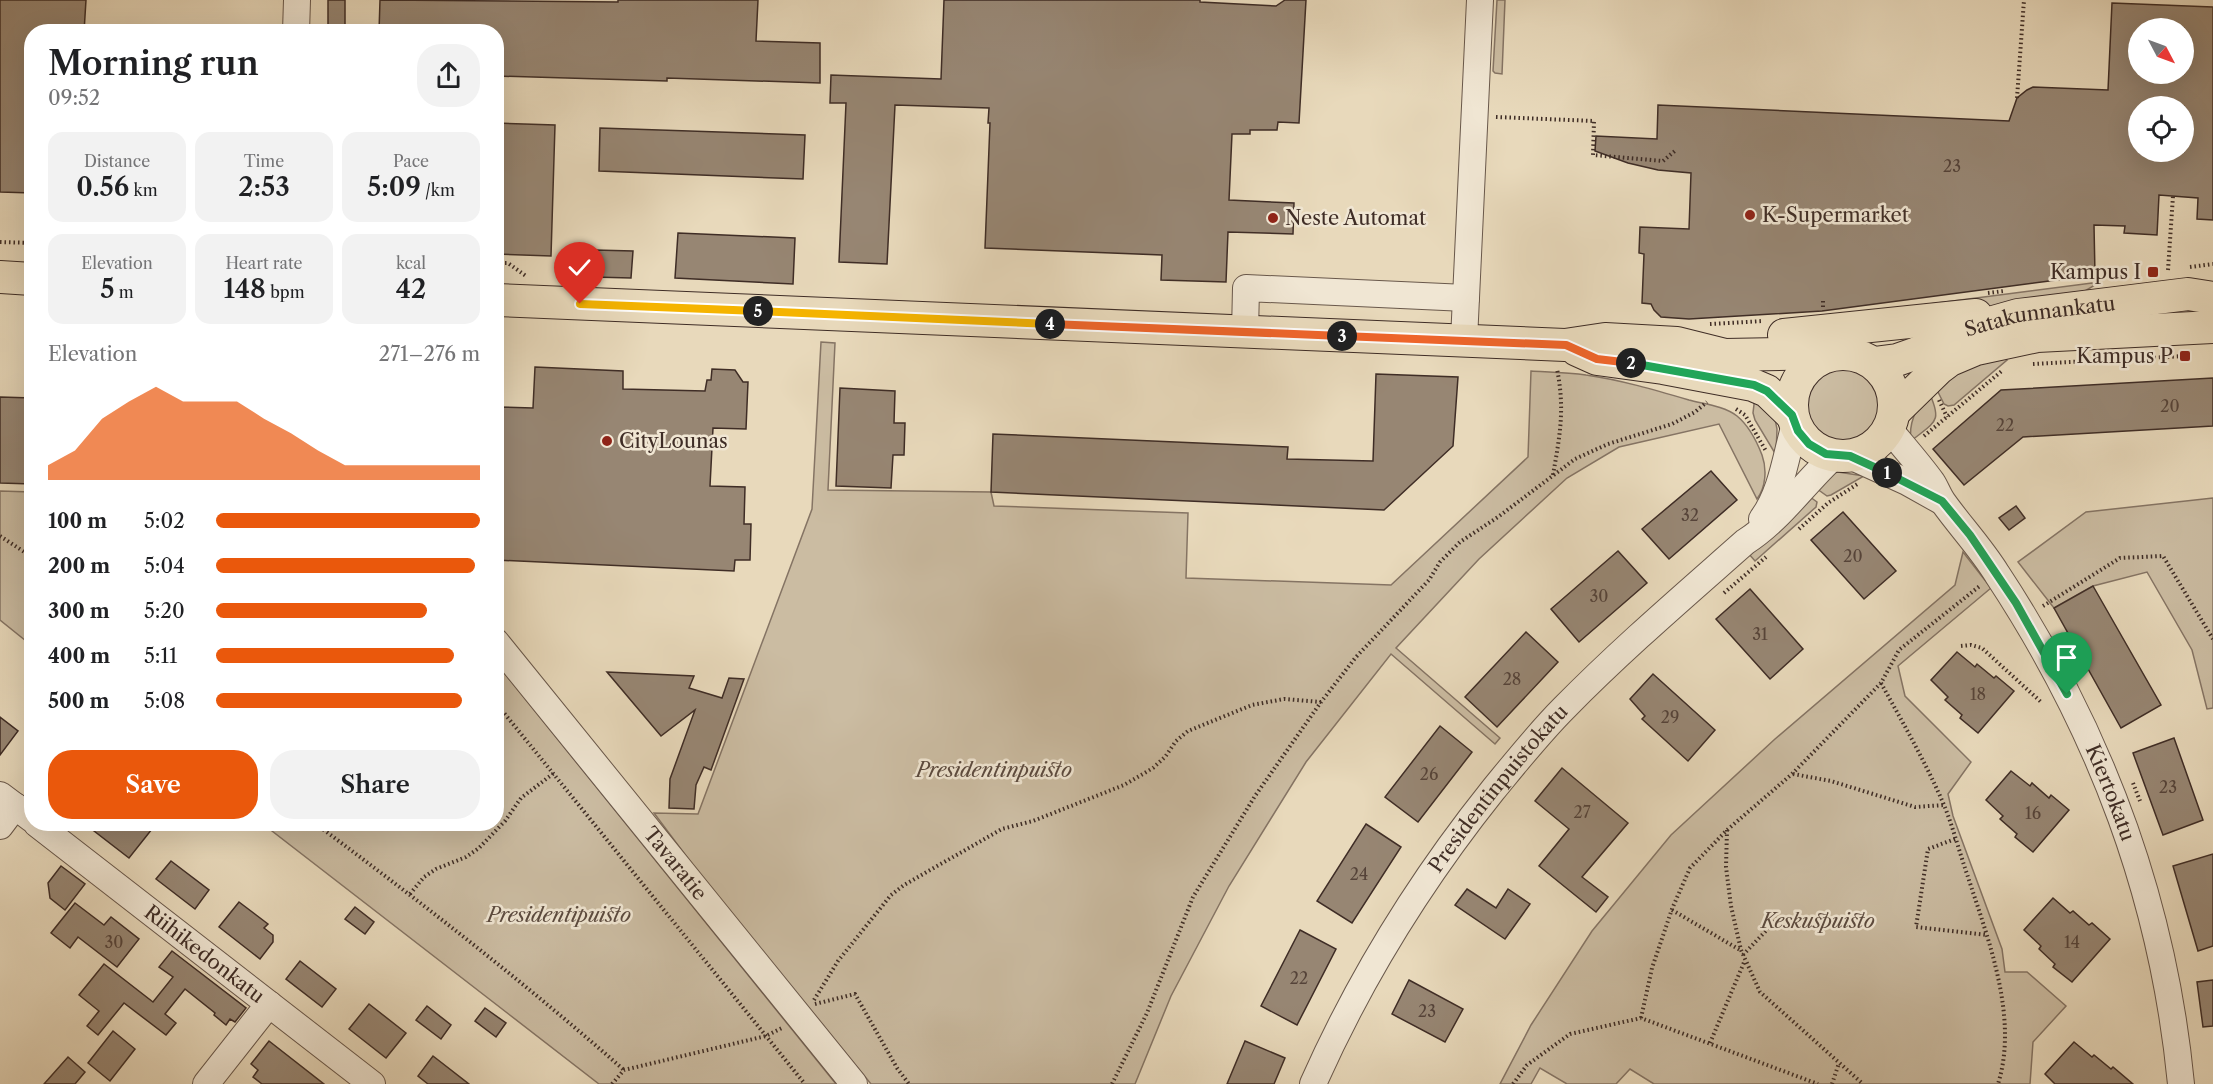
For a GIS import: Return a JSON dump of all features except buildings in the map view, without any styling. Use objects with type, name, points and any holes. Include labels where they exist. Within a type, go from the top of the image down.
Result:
[{"type":"main road","points":[[0,277],[24,278]]},
{"type":"main road","name":"Satakunnankatu","points":[[1874,363],[1897,360],[1965,330],[2018,315],[2188,294],[2213,298]]},
{"type":"main road","points":[[504,300],[1464,340],[1561,356],[1664,368],[1754,385],[1767,391],[1794,419]]},
{"type":"main road","points":[[1561,356],[1605,339],[1677,343],[1823,332],[2006,311],[2018,315]]},
{"type":"main road","name":"Satakunnankatu","points":[[1896,431],[1938,369],[1950,360],[1976,349],[2037,336],[2213,327]]},
{"type":"main road","points":[[1677,343],[1725,355],[1835,354],[1850,354],[1874,363],[1884,372],[1893,391],[1896,431],[1867,451],[1842,455],[1826,454],[1809,444],[1798,431],[1794,419],[1791,402],[1795,386],[1804,371],[1818,359],[1835,354]]},
{"type":"street","points":[[296,24],[297,0]]},
{"type":"street","points":[[1464,340],[1480,0]]},
{"type":"street","points":[[1245,332],[1246,288],[1466,298]]},
{"type":"street","name":"Presidentinpuistokatu","points":[[1745,542],[1770,508],[1776,495],[1794,419]]},
{"type":"street","name":"Kiertokatu","points":[[1896,431],[1942,501],[1997,573],[2025,618],[2089,737],[2135,853],[2151,913],[2169,993],[2181,1084]]},
{"type":"street","name":"Kiertokatu","points":[[1842,455],[1882,471],[1942,501]]},
{"type":"street","name":"Presidentinpuistokatu","points":[[1313,1084],[1356,995],[1396,928],[1440,860],[1515,763],[1563,709],[1628,646],[1745,542],[1762,531],[1817,471],[1842,455]]},
{"type":"street","name":"Tavaratie","points":[[504,652],[854,1084]]},
{"type":"street","name":"Riihikedonkatu","points":[[46,831],[372,1084]]},
{"type":"street","points":[[206,1084],[269,1004]]},
{"type":"path","points":[[2017,98],[2024,0]]},
{"type":"path","points":[[1489,117],[1594,121],[1593,155],[1663,161],[1676,150]]},
{"type":"path","points":[[2168,270],[2173,196]]},
{"type":"path","points":[[0,242],[24,243]]},
{"type":"path","points":[[2023,365],[2195,355]]},
{"type":"path","points":[[1553,476],[1562,420],[1561,356]]},
{"type":"path","points":[[1896,431],[2001,370],[2012,366]]},
{"type":"path","points":[[1112,1084],[1148,1013],[1193,897],[1255,796],[1321,702],[1356,657],[1429,580],[1440,562],[1460,542],[1575,459],[1608,444],[1672,424],[1695,412],[1709,400]]},
{"type":"path","points":[[1793,533],[1849,488],[1882,471]]},
{"type":"path","points":[[0,536],[24,552]]},
{"type":"path","points":[[1723,594],[1767,556]]},
{"type":"path","points":[[2025,618],[2120,558],[2163,556],[2213,639]]},
{"type":"path","points":[[1641,1018],[1652,968],[1671,909],[1690,868],[1726,830],[1792,774],[1881,683],[1899,650],[1997,573]]},
{"type":"path","points":[[1961,646],[1971,645],[1982,648],[2041,702]]},
{"type":"path","points":[[1881,683],[1912,738],[1944,805],[1987,935],[2005,1012],[2003,1066],[1998,1084]]},
{"type":"path","points":[[909,1084],[897,1068],[855,994],[812,1004],[821,985],[838,961],[891,895],[904,885],[1002,829],[1033,821],[1124,784],[1153,768],[1165,757],[1176,741],[1188,731],[1252,705],[1284,699],[1321,702]]},
{"type":"path","points":[[504,713],[805,1084]]},
{"type":"path","points":[[504,821],[521,798],[554,773]]},
{"type":"path","points":[[1792,774],[1831,781],[1915,807],[1944,805]]},
{"type":"path","points":[[1726,830],[1726,867],[1731,906],[1743,955],[1760,992],[1863,1084]]},
{"type":"path","points":[[325,831],[528,987],[624,1070]]},
{"type":"path","points":[[410,894],[430,873],[466,857],[497,831]]},
{"type":"path","points":[[1955,839],[1928,849],[1916,927],[1987,935]]},
{"type":"path","points":[[1671,909],[1743,955]]},
{"type":"path","points":[[1710,1043],[1743,955],[1778,918]]},
{"type":"path","points":[[612,1084],[624,1070],[766,1036],[784,1027],[798,1015]]},
{"type":"path","points":[[1513,1084],[1527,1065],[1570,1034],[1641,1018],[1818,1084]]},
{"type":"path","points":[[1832,1084],[1839,1063]]},
{"type":"green space","points":[[1497,0],[1505,0],[1502,74],[1493,71]]},
{"type":"green space","points":[[2092,283],[2095,285],[2080,294],[2062,300],[1914,314],[1922,305]]},
{"type":"green space","name":"Presidentinpuisto","points":[[821,342],[835,343],[828,490],[991,492],[994,506],[1188,513],[1186,578],[1391,585],[1528,457],[1531,371],[1572,373],[1612,380],[1726,410],[1741,420],[1755,439],[1764,460],[1765,478],[1757,499],[1719,424],[1619,447],[1567,478],[1479,559],[1396,648],[1500,738],[1495,744],[1391,654],[1306,762],[1229,886],[1171,996],[1135,1084],[871,1084],[704,880],[654,813],[698,814],[812,509]]},
{"type":"green space","points":[[2002,357],[2007,360],[1954,405],[1944,404],[1933,382],[1946,371]]},
{"type":"green space","points":[[1835,366],[1851,366],[1872,377],[1883,398],[1883,414],[1872,435],[1851,446],[1835,446],[1821,440],[1809,428],[1803,414],[1803,398],[1809,384],[1821,372]]},
{"type":"green space","points":[[1928,390],[1936,415],[1931,425],[1911,441],[1912,421]]},
{"type":"green space","points":[[1755,396],[1775,419],[1776,455],[1755,420],[1753,413]]},
{"type":"green space","points":[[1838,472],[1864,476],[1827,496],[1813,486],[1829,474]]},
{"type":"green space","points":[[0,491],[24,492],[24,639],[0,620]]},
{"type":"green space","points":[[1806,494],[1817,502],[1816,507],[1755,561],[1749,554]]},
{"type":"green space","points":[[2213,498],[2213,708],[2207,709],[2192,650],[2147,572],[2093,586],[2054,608],[2018,562],[2086,512]]},
{"type":"green space","name":"Keskuspuisto","points":[[1963,552],[1991,588],[1898,666],[1905,696],[1971,762],[1948,794],[1953,816],[2002,949],[2005,972],[2027,972],[2066,1006],[2033,1042],[2030,1084],[1654,1084],[1630,1069],[1616,1084],[1567,1084],[1540,1068],[1531,1084],[1500,1084],[1531,1025],[1592,931],[1671,835],[1775,739],[1955,585]]},
{"type":"green space","name":"Presidentipuisto","points":[[504,673],[836,1084],[599,1084],[272,831],[504,831]]},
{"type":"place","name":"K-Supermarket","points":[[1750,215]]},
{"type":"place","name":"Neste Automat","points":[[1273,218]]},
{"type":"place","name":"Kampus I","points":[[2153,272]]},
{"type":"place","name":"Kampus P","points":[[2185,356]]},
{"type":"place","name":"CityLounas","points":[[607,441]]},
{"type":"route","points":[[580,304],[1566,345],[1597,359],[1664,368],[1754,385],[1767,391],[1792,415],[1798,431],[1809,444],[1826,454],[1850,456],[1942,501],[1997,573],[2067,694]]}]
